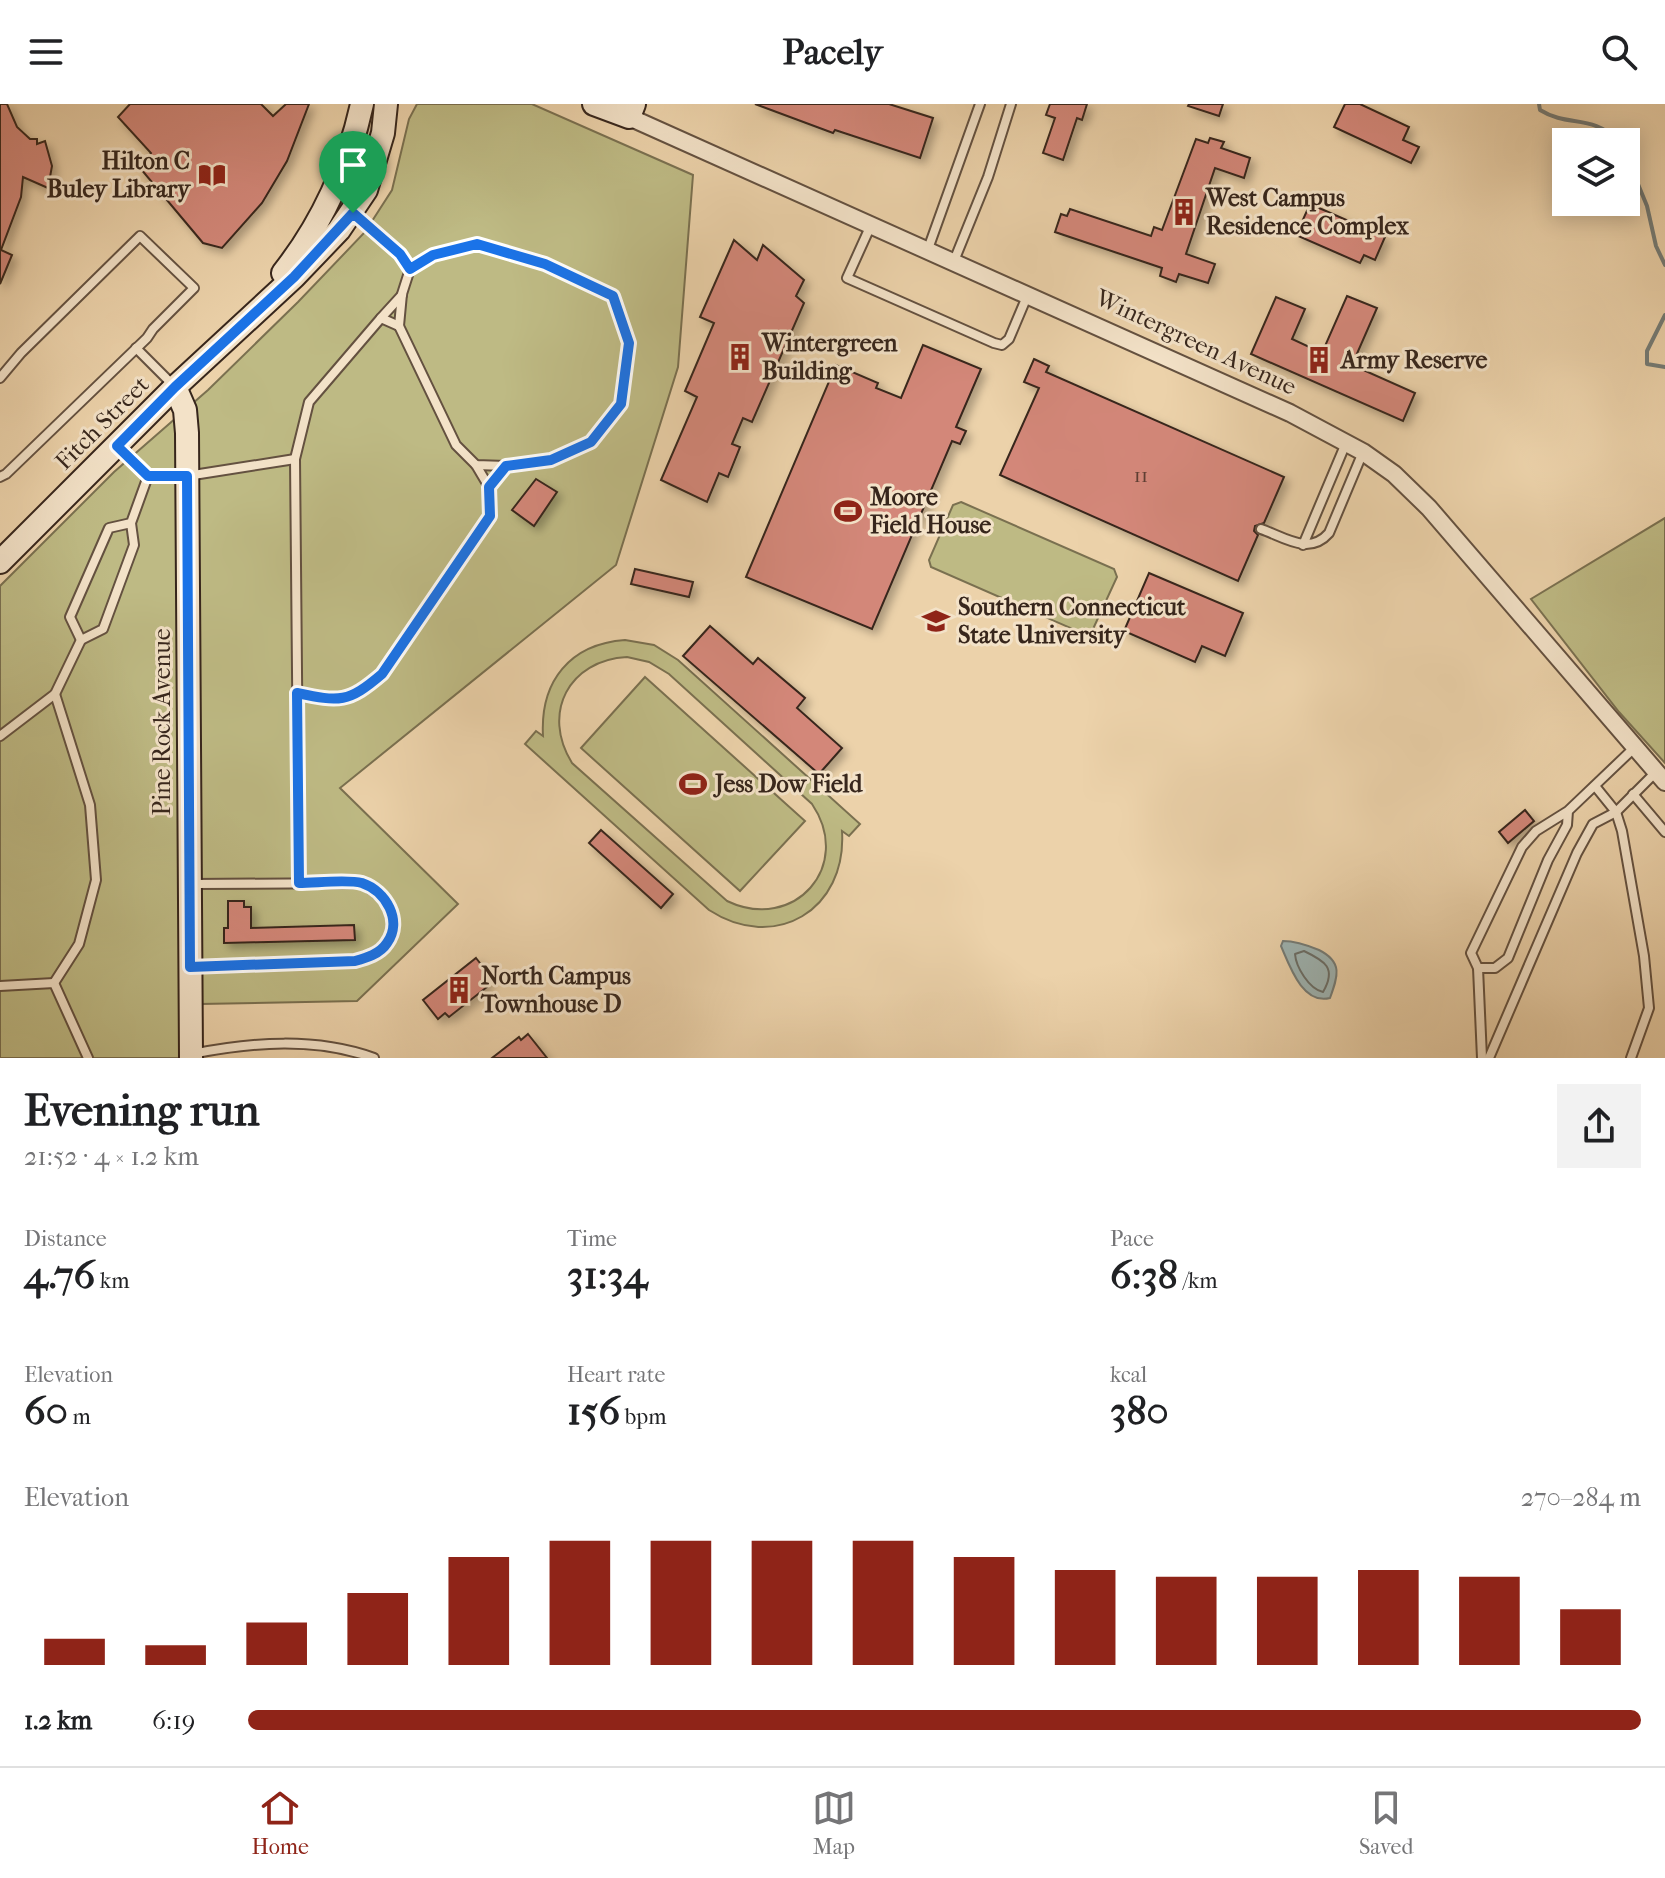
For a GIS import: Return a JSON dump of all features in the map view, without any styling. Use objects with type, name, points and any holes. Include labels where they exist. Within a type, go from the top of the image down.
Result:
[{"type":"main road","name":"Fitch Street","points":[[243,324],[293,260],[325,205],[343,169],[362,104]]},
{"type":"main road","name":"Fitch Street","points":[[0,562],[175,387],[294,277],[353,213],[375,167],[386,104]]},
{"type":"main road","name":"Wintergreen Avenue","points":[[594,104],[632,111]]},
{"type":"main road","name":"Pine Rock Avenue","points":[[175,387],[185,410],[187,476],[191,1056]]},
{"type":"street","name":"Wintergreen Avenue","points":[[632,111],[871,224],[1231,385],[1363,452],[1394,474],[1429,508],[1660,777]]},
{"type":"lane","points":[[928,249],[980,104]]},
{"type":"lane","points":[[954,261],[988,177],[1011,104]]},
{"type":"lane","points":[[353,213],[400,254],[410,269]]},
{"type":"lane","points":[[871,224],[847,278],[1002,345],[1009,339],[1028,294]]},
{"type":"lane","points":[[0,378],[21,353],[140,236],[194,288],[136,348],[0,477]]},
{"type":"lane","points":[[297,693],[333,701],[359,693],[382,674],[490,516],[489,487],[476,465],[456,445],[399,326],[402,294],[410,269],[433,255],[477,244],[545,264],[613,296],[629,343],[621,404],[591,442],[551,460],[506,466],[476,465]]},
{"type":"lane","points":[[299,883],[295,459],[309,402],[402,294]]},
{"type":"lane","points":[[381,318],[399,326]]},
{"type":"lane","points":[[136,348],[175,387]]},
{"type":"lane","points":[[1308,545],[1347,442]]},
{"type":"lane","points":[[117,446],[148,476],[187,476],[295,459]]},
{"type":"lane","points":[[1261,529],[1308,545],[1322,541],[1329,533],[1363,452]]},
{"type":"lane","points":[[489,487],[506,466]]},
{"type":"lane","points":[[0,736],[55,694],[81,640],[103,629],[134,545],[131,523],[148,476]]},
{"type":"lane","points":[[81,640],[70,617],[109,528],[131,523]]},
{"type":"lane","points":[[54,983],[79,944],[96,880],[90,805],[55,694]]},
{"type":"lane","points":[[1482,1058],[1478,968],[1471,953],[1522,847],[1536,831],[1568,811],[1634,748]]},
{"type":"lane","points":[[1489,1058],[1577,853],[1593,824],[1616,812],[1633,794],[1660,777]]},
{"type":"lane","points":[[1595,786],[1616,812],[1622,831],[1642,942],[1649,1008],[1631,1058]]},
{"type":"lane","points":[[1633,794],[1665,832]]},
{"type":"lane","points":[[1478,968],[1495,968],[1508,958],[1548,860],[1567,825],[1568,811]]},
{"type":"lane","points":[[189,884],[361,883],[380,893],[389,905],[395,922],[388,943],[373,955],[355,961],[190,967]]},
{"type":"lane","points":[[0,986],[54,983]]},
{"type":"lane","points":[[54,983],[88,1058]]},
{"type":"lane","points":[[191,1056],[257,1043],[323,1045],[374,1058]]},
{"type":"shaded area","points":[[417,104],[532,104],[693,175],[678,367],[616,565],[340,788],[458,904],[357,1001],[200,1004],[201,1058],[0,1058],[0,586],[114,472],[208,390],[365,232],[392,190],[409,119]]},
{"type":"shaded area","points":[[961,502],[1114,569],[1117,577],[1093,629],[1084,634],[931,567],[929,560],[953,505]]},
{"type":"shaded area","points":[[1665,518],[1665,763],[1619,712],[1531,599]]},
{"type":"shaded area","points":[[625,640],[654,645],[678,660],[860,824],[849,836],[842,831],[840,859],[833,883],[820,902],[802,916],[781,925],[758,927],[734,922],[709,910],[525,744],[536,731],[543,736],[547,698],[562,669],[589,649]],"holes":[[[627,657],[649,662],[669,674],[812,804],[823,827],[826,850],[821,870],[810,888],[794,901],[774,908],[752,909],[727,901],[572,763],[559,726],[560,708],[566,692],[590,668],[607,660]]]},
{"type":"shaded area","name":"Jess Dow Field","points":[[645,677],[805,821],[740,891],[581,748]]},
{"type":"water","points":[[1283,941],[1310,946],[1332,959],[1336,976],[1330,998],[1321,999],[1305,990],[1289,964],[1281,946]]},
{"type":"building","points":[[0,104],[7,104],[17,127],[30,139],[37,139],[37,144],[45,141],[52,166],[48,188],[23,177],[21,197],[1,250],[12,255],[0,284]]},
{"type":"building","name":"Hilton C Buley Library","points":[[130,104],[261,104],[273,116],[286,104],[309,104],[287,161],[262,203],[222,248],[203,243],[140,168],[151,153],[118,117]]},
{"type":"building","points":[[755,104],[889,104],[933,118],[920,158],[835,130],[833,133]]},
{"type":"building","points":[[1050,104],[1087,104],[1082,120],[1077,118],[1063,160],[1043,153],[1055,118],[1046,115]]},
{"type":"building","points":[[1189,104],[1223,104],[1219,116]]},
{"type":"building","points":[[1345,104],[1360,104],[1409,127],[1403,140],[1419,147],[1411,163],[1334,127]]},
{"type":"building","name":"West Campus Residence Complex","points":[[1210,138],[1224,142],[1221,148],[1250,158],[1244,178],[1215,168],[1186,254],[1215,264],[1208,283],[1179,274],[1176,282],[1160,276],[1162,268],[1055,232],[1061,214],[1067,216],[1070,209],[1151,236],[1154,227],[1162,230],[1196,139],[1208,143]]},
{"type":"building","points":[[1310,204],[1385,237],[1375,260],[1364,255],[1360,263],[1296,235]]},
{"type":"building","name":"Wintergreen Building","points":[[734,240],[757,260],[763,245],[804,280],[796,296],[804,303],[752,422],[743,418],[732,444],[740,447],[728,477],[719,473],[707,502],[661,480],[697,397],[685,391],[714,323],[700,317]]},
{"type":"building","name":"Army Reserve","points":[[1347,296],[1377,308],[1352,365],[1415,393],[1403,421],[1251,354],[1276,297],[1305,309],[1292,339],[1322,353]]},
{"type":"building","name":"Moore Field House","points":[[923,345],[981,369],[956,427],[966,431],[960,444],[952,441],[872,629],[746,577],[836,365],[878,383],[876,388],[901,398]]},
{"type":"building","points":[[1034,359],[1049,366],[1046,372],[1284,477],[1264,523],[1255,526],[1254,531],[1258,535],[1238,581],[1000,475],[1039,388],[1024,382]]},
{"type":"building","points":[[536,479],[557,492],[534,526],[512,510]]},
{"type":"building","points":[[635,569],[693,582],[689,597],[631,584]]},
{"type":"building","points":[[1149,573],[1243,613],[1225,656],[1202,646],[1195,662],[1124,631]]},
{"type":"building","points":[[710,626],[753,664],[758,658],[805,698],[797,708],[842,748],[819,774],[683,656]]},
{"type":"building","points":[[1525,810],[1534,821],[1508,843],[1499,832]]},
{"type":"building","points":[[601,830],[673,894],[661,908],[589,843]]},
{"type":"building","points":[[228,901],[244,901],[244,907],[251,907],[251,928],[354,925],[355,940],[224,943],[224,928],[228,928]]},
{"type":"building","name":"North Campus Townhouse D","points":[[476,958],[491,977],[483,983],[487,987],[449,1017],[445,1013],[438,1019],[423,1000]]},
{"type":"building","points":[[528,1034],[547,1058],[492,1058],[519,1037],[521,1040]]},
{"type":"waterway","points":[[1539,104],[1540,110],[1561,119],[1601,128]]},
{"type":"waterway","points":[[1640,189],[1656,246],[1665,265]]},
{"type":"waterway","points":[[1665,315],[1647,351],[1647,364],[1665,367]]},
{"type":"place","name":"Hilton C Buley Library","points":[[212,175]]},
{"type":"place","name":"West Campus Residence Complex","points":[[1184,212]]},
{"type":"place","name":"Wintergreen Building","points":[[740,357]]},
{"type":"place","name":"Army Reserve","points":[[1319,360]]},
{"type":"place","name":"Moore Field House","points":[[848,511]]},
{"type":"place","name":"Southern Connecticut State University","points":[[936,621]]},
{"type":"place","name":"Jess Dow Field","points":[[693,784]]},
{"type":"place","name":"North Campus Townhouse D","points":[[459,990]]},
{"type":"route","points":[[353,213],[400,254],[410,269],[433,255],[477,244],[545,264],[613,296],[629,343],[621,404],[591,442],[551,460],[506,466],[489,487],[490,516],[382,674],[359,693],[333,701],[297,693],[299,883],[361,883],[380,893],[389,905],[395,922],[388,943],[373,955],[355,961],[190,967],[187,476],[148,476],[117,446],[175,387],[294,277],[353,213]]}]
